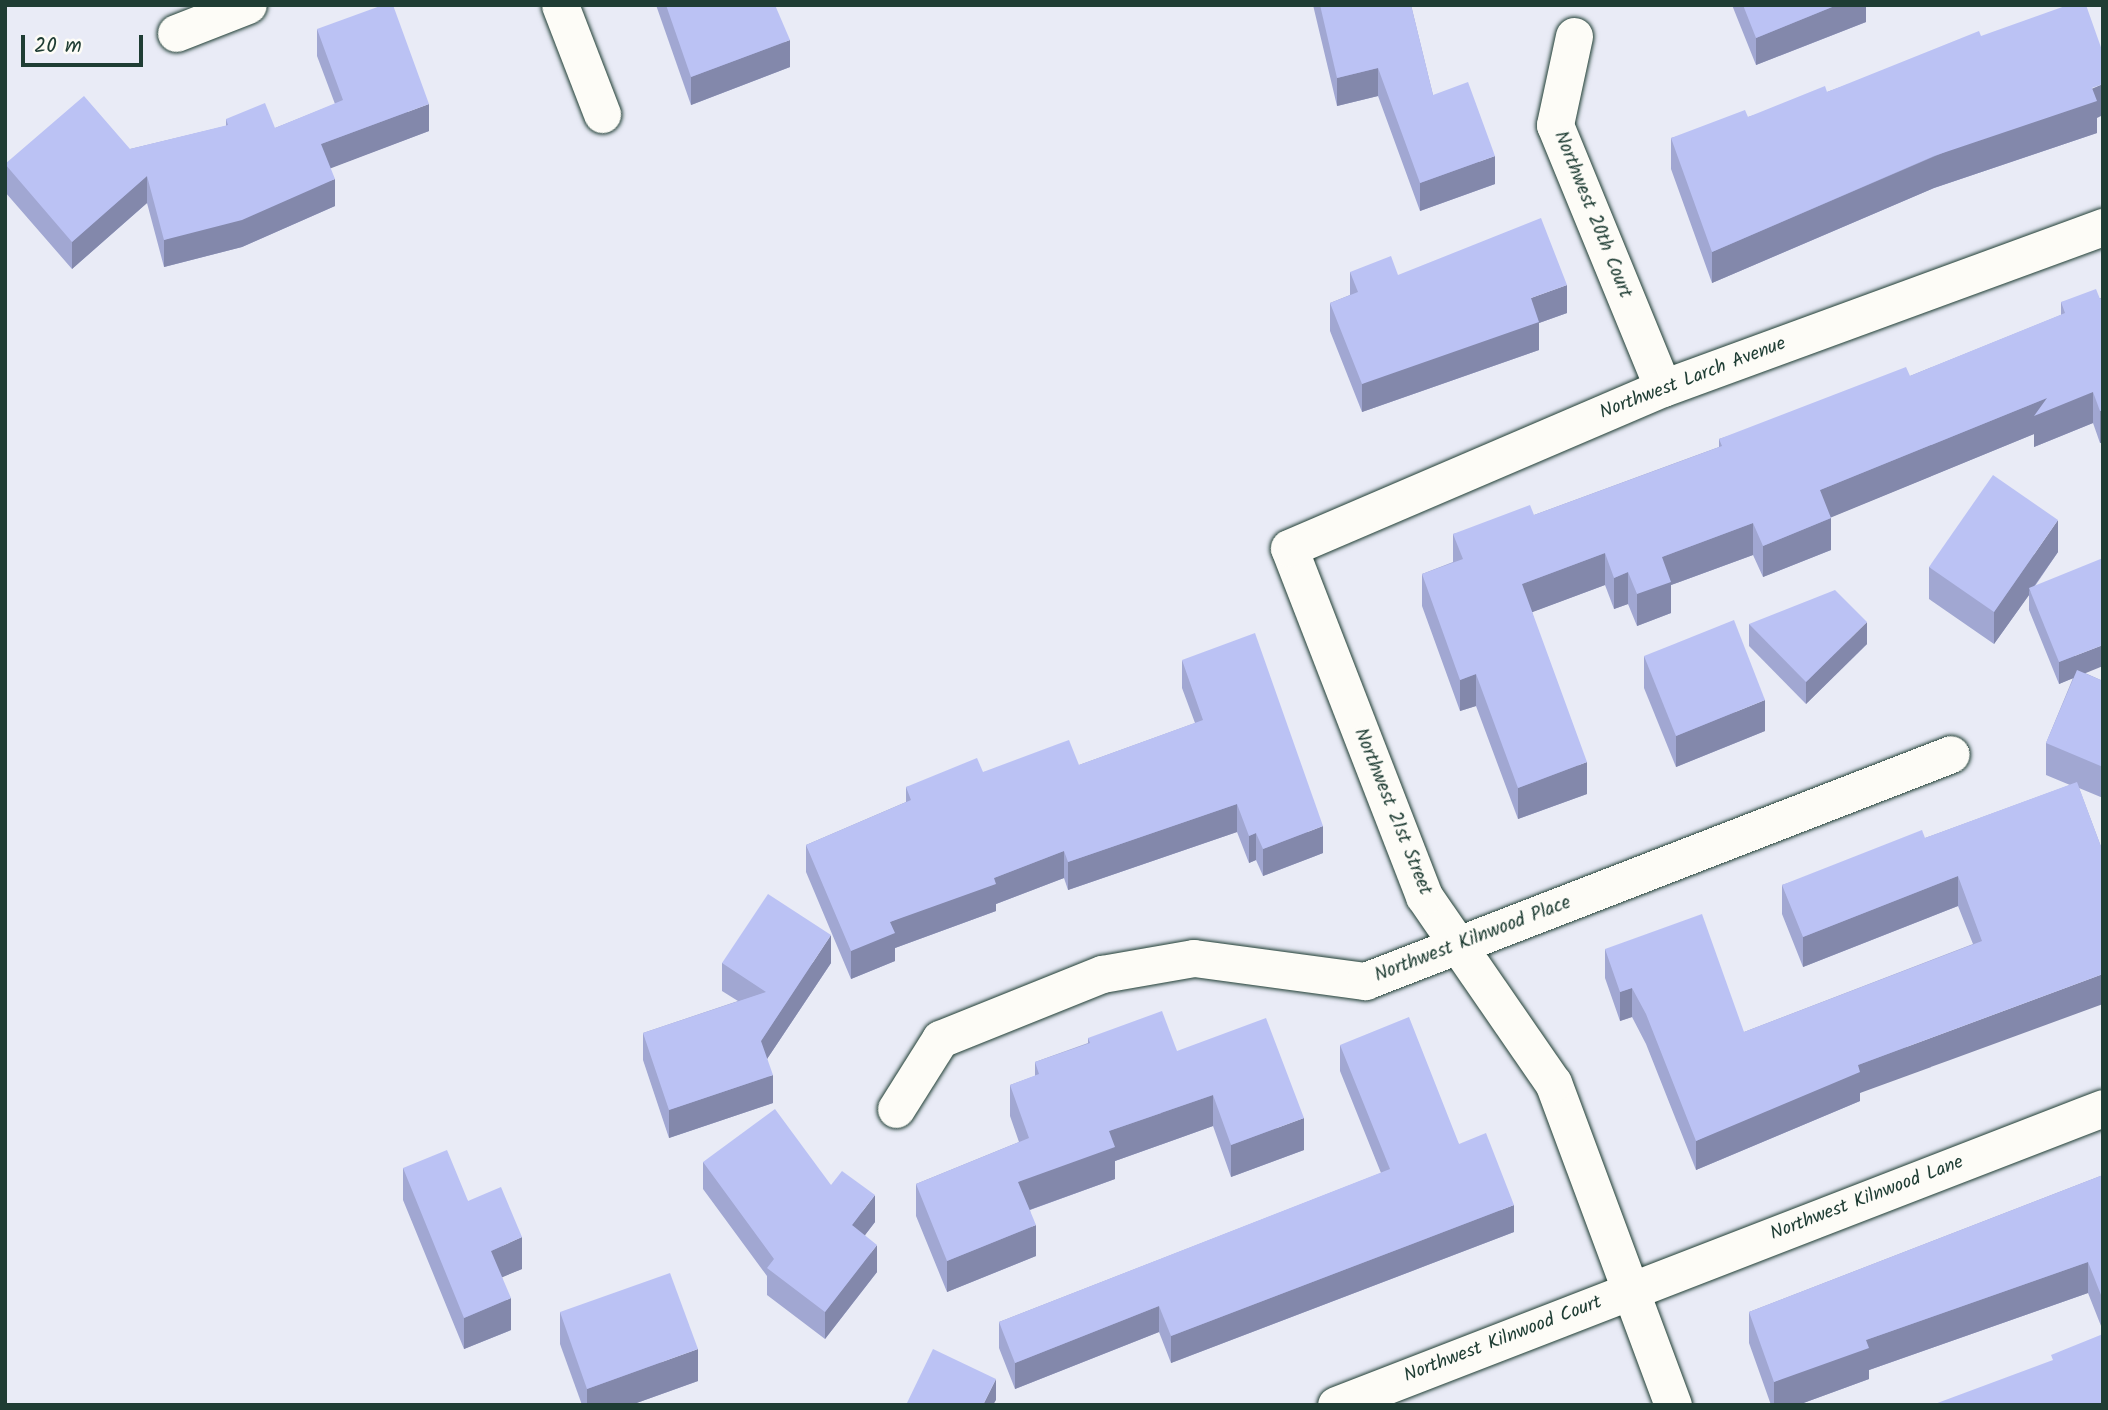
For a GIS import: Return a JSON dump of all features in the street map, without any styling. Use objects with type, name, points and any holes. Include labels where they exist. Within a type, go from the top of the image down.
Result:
[{"type":"street","points":[[176,33],[248,5]]},
{"type":"street","points":[[560,5],[603,114]]},
{"type":"street","name":"Northwest 20th Court","points":[[1574,36],[1555,125],[1663,388]]},
{"type":"street","name":"Northwest Larch Avenue","points":[[1289,548],[1663,388],[2103,227]]},
{"type":"street","name":"Northwest 21st Street","points":[[1289,548],[1424,896],[1553,1083],[1673,1405]]},
{"type":"street","name":"Northwest Kilnwood Place","points":[[896,1109],[940,1038],[1102,974],[1195,958],[1365,981],[1459,947],[1951,754]]},
{"type":"street","name":"Northwest Kilnwood Lane","points":[[1631,1290],[2103,1108]]},
{"type":"street","name":"Northwest Kilnwood Court","points":[[1336,1405],[1631,1290]]},
{"type":"building","points":[[383,5],[393,5],[429,104],[321,144],[335,179],[242,220],[164,240],[147,176],[72,242],[5,164],[84,96],[130,149],[228,125],[226,119],[265,103],[275,128],[343,100],[317,29]]},
{"type":"building","points":[[666,5],[775,5],[790,40],[691,77]]},
{"type":"building","points":[[1320,5],[1411,5],[1433,95],[1468,82],[1495,156],[1420,183],[1378,68],[1337,78]]},
{"type":"building","points":[[1743,5],[1837,5],[1756,38]]},
{"type":"building","points":[[2068,5],[2086,5],[2103,53],[2103,84],[2092,88],[2097,101],[1934,156],[1712,252],[1671,138],[1745,110],[1748,117],[1825,86],[1827,92],[1979,31],[1981,36]]},
{"type":"building","points":[[1541,218],[1567,285],[1531,298],[1539,322],[1362,384],[1330,303],[1358,292],[1350,272],[1391,256],[1398,275]]},
{"type":"building","points":[[2096,289],[2100,299],[2103,298],[2103,410],[2100,411],[2093,392],[2034,416],[2047,398],[1820,490],[1831,518],[1763,546],[1753,523],[1662,557],[1671,582],[1637,594],[1628,572],[1614,578],[1605,553],[1522,584],[1587,762],[1518,788],[1476,674],[1460,680],[1422,574],[1463,559],[1453,534],[1530,505],[1534,515],[1722,446],[1719,439],[1906,367],[1910,376],[2065,313],[2061,302]]},
{"type":"building","points":[[1993,475],[2058,520],[1994,612],[1929,567]]},
{"type":"building","points":[[2103,558],[2103,645],[2059,662],[2029,588]]},
{"type":"building","points":[[1835,590],[1867,622],[1806,682],[1749,624]]},
{"type":"building","points":[[1734,620],[1765,700],[1676,736],[1644,656]]},
{"type":"building","points":[[1255,633],[1323,826],[1263,849],[1256,833],[1249,836],[1237,804],[1068,862],[1064,851],[994,878],[996,884],[890,922],[895,933],[851,951],[806,845],[911,800],[906,787],[977,758],[983,772],[1069,740],[1079,765],[1203,720],[1182,660]]},
{"type":"building","points":[[2077,670],[2103,681],[2103,767],[2046,743]]},
{"type":"building","points":[[2077,782],[2103,852],[2103,974],[1858,1065],[1860,1072],[1696,1141],[1646,1014],[1632,988],[1620,992],[1605,949],[1702,914],[1744,1032],[1982,941],[1958,876],[1803,937],[1782,885],[1922,830],[1925,838]]},
{"type":"building","points":[[768,894],[831,935],[761,1041],[773,1075],[669,1110],[643,1033],[766,992],[722,963]]},
{"type":"building","points":[[1162,1011],[1177,1051],[1266,1018],[1304,1118],[1231,1145],[1213,1095],[1109,1131],[1115,1147],[1018,1182],[1036,1225],[947,1261],[916,1184],[1029,1138],[1010,1085],[1039,1074],[1035,1062],[1090,1043],[1088,1038]]},
{"type":"building","points":[[1409,1017],[1459,1144],[1486,1133],[1514,1205],[1171,1336],[1159,1306],[1015,1363],[999,1322],[1390,1169],[1340,1045]]},
{"type":"building","points":[[775,1109],[831,1185],[842,1171],[875,1195],[852,1225],[877,1245],[825,1312],[767,1268],[774,1259],[703,1162]]},
{"type":"building","points":[[447,1150],[468,1201],[501,1187],[522,1237],[491,1251],[511,1298],[464,1318],[403,1168]]},
{"type":"building","points":[[2103,1175],[2103,1300],[2088,1262],[1866,1340],[1869,1348],[1774,1382],[1749,1312]]},
{"type":"building","points":[[670,1273],[698,1349],[587,1389],[560,1312]]},
{"type":"building","points":[[2103,1334],[2103,1405],[1932,1405],[2053,1360],[2051,1355]]},
{"type":"building","points":[[933,1349],[996,1379],[983,1405],[906,1405]]}]
